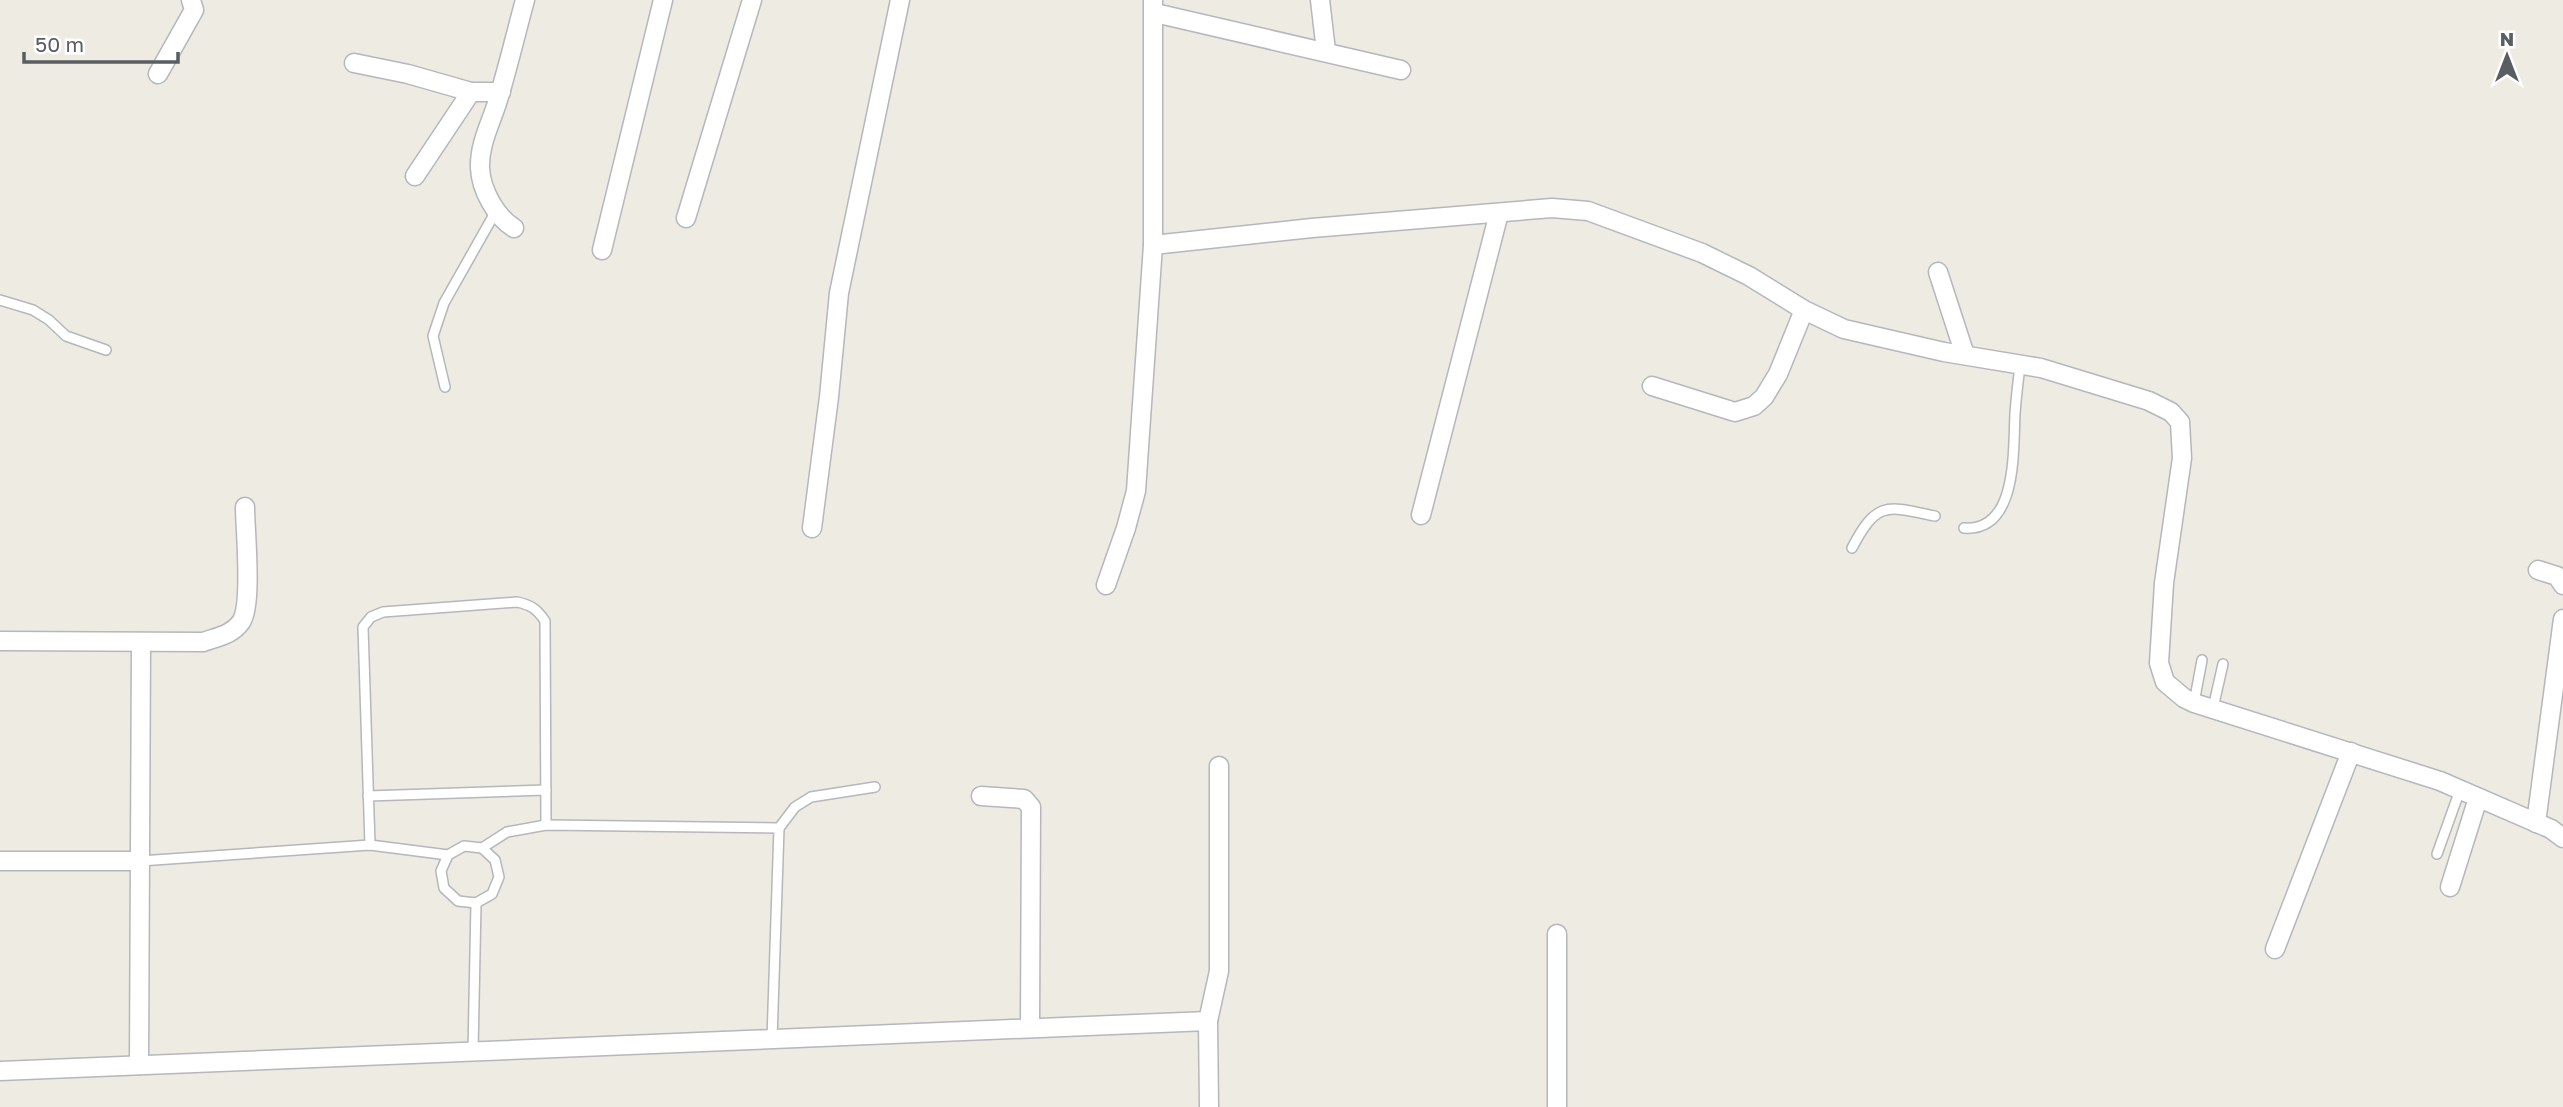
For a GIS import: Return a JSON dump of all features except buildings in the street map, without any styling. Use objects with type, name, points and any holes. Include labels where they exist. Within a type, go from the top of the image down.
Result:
[{"type":"street","points":[[158,74],[194,10],[191,0]]},
{"type":"street","points":[[513,228],[502,220],[486,192],[480,170],[481,148],[500,92],[525,0]]},
{"type":"street","points":[[602,250],[663,0]]},
{"type":"street","points":[[686,218],[752,0]]},
{"type":"street","points":[[812,528],[839,293],[900,0]]},
{"type":"street","points":[[1320,0],[1326,51]]},
{"type":"street","points":[[1106,584],[1136,491],[1153,245],[1154,6],[1401,69]]},
{"type":"street","points":[[354,63],[408,74],[471,92],[500,92]]},
{"type":"street","points":[[415,176],[471,92]]},
{"type":"street","points":[[1153,245],[1312,228],[1552,208],[1588,211],[1702,253],[1843,329],[2041,368],[2149,401],[2171,412],[2180,422],[2182,458],[2164,583],[2158,650],[2160,669],[2165,682],[2194,703],[2351,752],[2460,790],[2536,823],[2563,838]]},
{"type":"street","points":[[1421,515],[1499,213]]},
{"type":"street","points":[[1938,272],[1965,355]]},
{"type":"street","points":[[1652,386],[1735,411],[1754,406],[1764,397],[1778,374],[1804,310]]},
{"type":"street","points":[[0,641],[203,642],[230,633],[242,620],[247,601],[245,506]]},
{"type":"street","points":[[2538,570],[2557,576],[2563,585]]},
{"type":"street","points":[[2536,823],[2563,619]]},
{"type":"street","points":[[139,1065],[141,642]]},
{"type":"street","points":[[2275,949],[2351,752]]},
{"type":"street","points":[[1209,1107],[1208,1021],[1219,971],[1219,766]]},
{"type":"street","points":[[981,796],[1024,799],[1031,807],[1030,1028]]},
{"type":"street","points":[[2450,887],[2478,798]]},
{"type":"street","points":[[0,861],[140,861]]},
{"type":"street","points":[[1557,934],[1557,1107]]},
{"type":"street","points":[[0,1071],[1208,1021]]},
{"type":"lane","points":[[445,387],[433,336],[444,303],[496,211]]},
{"type":"lane","points":[[0,300],[33,310],[66,336],[106,350]]},
{"type":"lane","points":[[1964,528],[1976,529],[1988,525],[1999,510],[2009,486],[2020,366]]},
{"type":"lane","points":[[1852,548],[1861,531],[1878,513],[1894,507],[1935,516]]},
{"type":"lane","points":[[370,845],[363,627],[371,617],[383,612],[517,602],[530,605],[538,611],[545,621],[547,825]]},
{"type":"lane","points":[[2194,703],[2202,660]]},
{"type":"lane","points":[[2213,708],[2223,664]]},
{"type":"lane","points":[[772,1039],[779,828],[795,807],[811,797],[875,787]]},
{"type":"lane","points":[[368,796],[546,790]]},
{"type":"lane","points":[[2437,854],[2460,790]]},
{"type":"lane","points":[[482,848],[507,832],[547,825],[779,828]]},
{"type":"lane","points":[[140,861],[370,845],[448,855],[464,846],[482,848],[495,860],[499,877],[492,894],[476,903],[458,901],[444,888],[441,871],[448,855]]},
{"type":"lane","points":[[473,1051],[476,903]]}]
